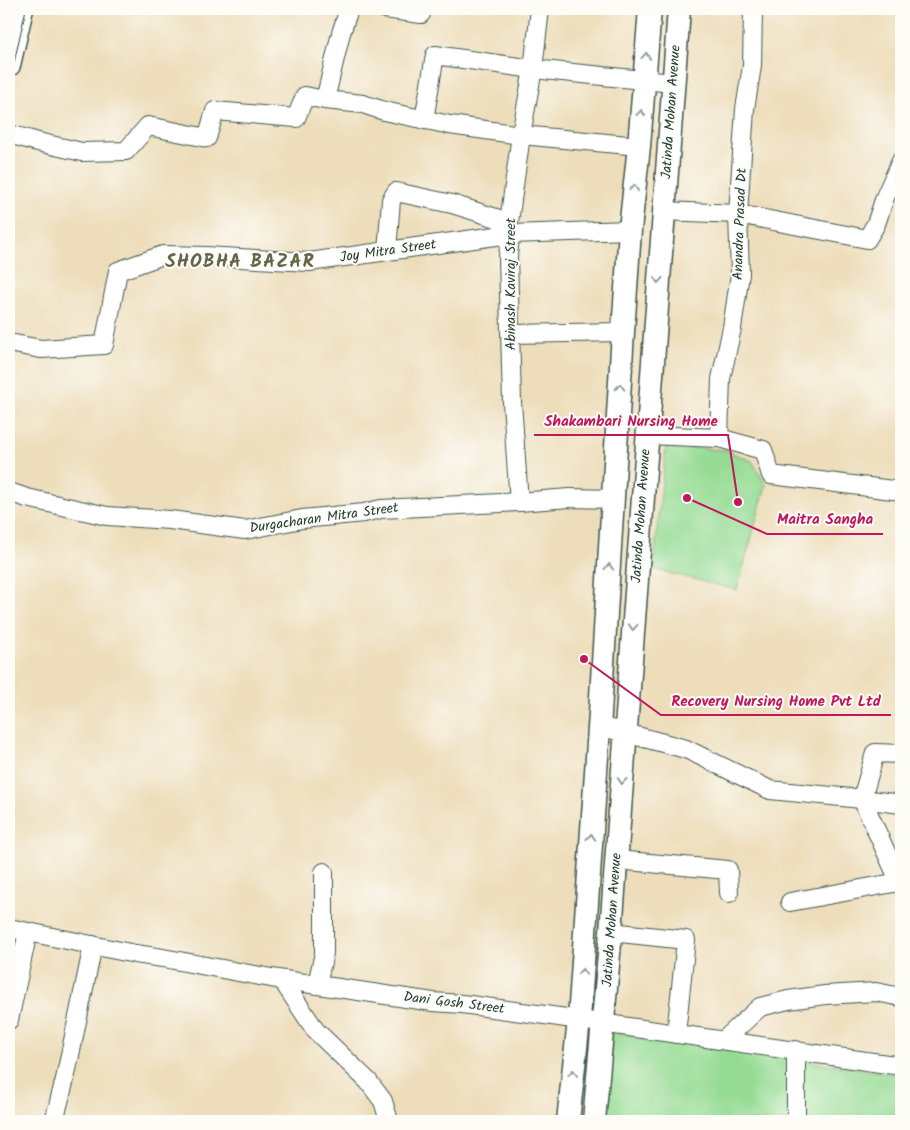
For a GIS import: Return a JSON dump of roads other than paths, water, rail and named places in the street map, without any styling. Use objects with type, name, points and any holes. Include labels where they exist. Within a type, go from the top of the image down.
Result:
[{"type":"main road","points":[[9,65],[22,9]]},
{"type":"main road","points":[[568,1121],[579,1020],[630,230],[650,9]]},
{"type":"main road","name":"Jatinda Mohan Avenue","points":[[594,1121],[604,1024],[679,9]]},
{"type":"street","points":[[325,100],[341,33],[349,9]]},
{"type":"street","points":[[385,9],[421,14],[422,9]]},
{"type":"street","name":"Abinash Kaviraj Street","points":[[519,502],[512,402],[508,257],[521,135],[533,69],[540,9]]},
{"type":"street","name":"Anandra Prasad Dt","points":[[718,438],[721,380],[732,328],[740,274],[738,214],[746,108],[752,66],[753,9]]},
{"type":"street","points":[[424,120],[435,56],[533,69],[673,83]]},
{"type":"street","points":[[9,134],[82,152],[126,152],[148,126],[207,138],[215,111],[296,118],[304,96],[363,104],[384,112],[450,125],[521,135],[639,146]]},
{"type":"street","points":[[663,211],[738,214],[867,239],[876,224],[885,197],[901,161]]},
{"type":"street","points":[[387,251],[391,200],[396,192],[452,204],[510,228]]},
{"type":"street","name":"Joy Mitra Street","points":[[9,343],[41,348],[104,345],[118,271],[163,255],[309,262],[387,251],[510,228],[630,230]]},
{"type":"street","points":[[511,334],[623,332]]},
{"type":"street","points":[[647,435],[718,438],[763,450],[771,475],[901,491]]},
{"type":"street","name":"Durgacharan Mitra Street","points":[[9,492],[27,498],[107,516],[170,520],[245,530],[302,519],[364,513],[381,509],[569,498],[614,499]]},
{"type":"street","points":[[599,726],[686,749],[770,790],[901,804]]},
{"type":"street","points":[[790,902],[900,884],[862,799],[875,753],[901,754]]},
{"type":"street","points":[[616,860],[728,870],[729,893]]},
{"type":"street","points":[[317,984],[324,953],[324,872]]},
{"type":"street","name":"Dani Gosh Street","points":[[9,928],[282,980],[405,998],[481,1006],[901,1066]]},
{"type":"street","points":[[9,1020],[28,932]]},
{"type":"street","points":[[611,932],[686,940],[676,1034]]},
{"type":"street","points":[[54,1121],[65,1079],[93,945]]},
{"type":"street","points":[[282,980],[316,1031],[368,1082],[383,1101],[389,1121]]},
{"type":"street","points":[[724,1040],[760,1007],[788,1000],[876,992],[901,996]]},
{"type":"street","points":[[796,1050],[796,1121]]},
{"type":"tram line","points":[[9,85],[26,9]]},
{"type":"place","name":"Maitra Sangha","points":[[687,498]]},
{"type":"place","name":"Shakambari Nursing Home","points":[[738,502]]},
{"type":"place","name":"Recovery Nursing Home Pvt Ltd","points":[[584,659]]},
{"type":"district","name":"SHOBHA BAZAR","points":[[240,262]]}]
